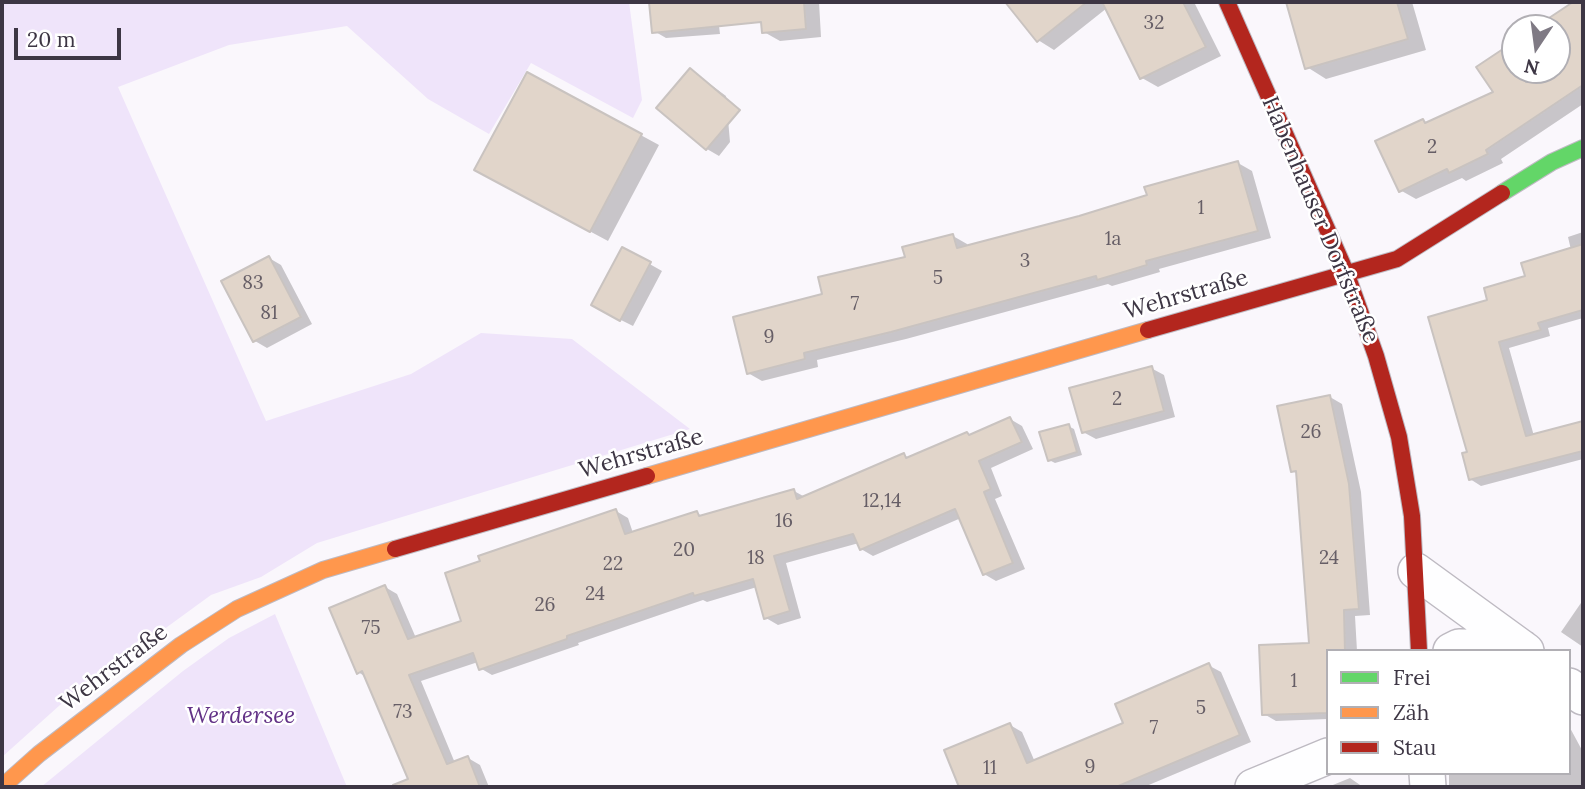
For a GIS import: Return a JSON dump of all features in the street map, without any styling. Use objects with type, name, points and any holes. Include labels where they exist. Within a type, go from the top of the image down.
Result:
[{"type":"street","name":"Habenhauser Dorfstraße","points":[[1227,2],[1346,272],[1376,356],[1399,437],[1412,516],[1419,649]]},
{"type":"street","name":"Wehrstraße","points":[[2,787],[39,754],[181,645],[237,609],[323,570],[1397,259],[1552,162],[1583,148]]},
{"type":"street","points":[[1416,571],[1524,649]]},
{"type":"street","points":[[1455,649],[1524,649]]},
{"type":"street","points":[[1253,787],[1326,757]]},
{"type":"green space","points":[[2,2],[629,2],[642,100],[633,118],[531,63],[489,134],[428,99],[347,26],[229,45],[118,87],[266,421],[411,374],[481,333],[572,339],[690,429],[317,543],[261,577],[211,595],[60,705],[2,757]]},
{"type":"green space","name":"Werdersee","points":[[275,614],[347,787],[41,787],[183,671],[229,638]]},
{"type":"building","points":[[649,2],[804,2],[806,29],[762,33],[761,22],[652,33]]},
{"type":"building","points":[[1005,2],[1087,2],[1037,42]]},
{"type":"building","points":[[1102,2],[1183,2],[1206,47],[1140,79]]},
{"type":"building","points":[[1286,2],[1397,2],[1408,39],[1305,69]]},
{"type":"building","points":[[1573,2],[1583,2],[1583,85],[1486,150],[1488,154],[1449,173],[1447,169],[1399,192],[1375,141],[1423,119],[1425,123],[1493,92],[1476,67],[1501,50],[1501,84],[1571,84],[1571,14],[1555,14]]},
{"type":"building","points":[[690,68],[740,110],[706,150],[656,108]]},
{"type":"building","points":[[527,72],[642,134],[590,232],[474,170]]},
{"type":"building","points":[[1238,161],[1258,231],[1146,261],[1147,265],[1097,280],[1096,276],[804,353],[805,359],[747,374],[733,317],[822,294],[818,277],[905,257],[902,247],[953,234],[957,248],[1079,216],[1147,195],[1144,187]]},
{"type":"building","points":[[1583,244],[1583,310],[1538,323],[1541,330],[1499,342],[1526,436],[1583,421],[1583,451],[1469,480],[1462,453],[1467,452],[1428,317],[1487,300],[1484,288],[1525,276],[1521,263]]},
{"type":"building","points":[[622,247],[651,262],[620,321],[591,305]]},
{"type":"building","points":[[269,256],[301,317],[253,342],[221,281]]},
{"type":"building","points":[[1152,366],[1164,411],[1082,433],[1069,388]]},
{"type":"building","points":[[1330,395],[1349,484],[1359,609],[1344,610],[1345,649],[1326,649],[1326,713],[1262,715],[1259,645],[1309,643],[1296,471],[1291,472],[1277,406]]},
{"type":"building","points":[[1010,417],[1022,442],[979,461],[991,489],[984,492],[1013,563],[983,575],[955,509],[860,550],[853,534],[774,556],[790,611],[764,619],[753,579],[694,596],[693,593],[567,636],[567,639],[479,670],[473,653],[409,675],[447,764],[468,756],[480,787],[393,787],[408,779],[362,671],[357,674],[329,608],[385,585],[408,639],[461,621],[445,573],[480,561],[478,556],[616,509],[625,534],[697,511],[699,516],[794,489],[797,499],[904,453],[906,458]]},
{"type":"building","points":[[1069,424],[1077,452],[1048,461],[1039,432]]},
{"type":"building","points":[[1209,663],[1240,735],[1116,787],[959,787],[944,750],[1010,723],[1027,763],[1123,723],[1115,704]]},
{"type":"traffic: fast","points":[[1502,193],[1552,162],[1583,148]]},
{"type":"traffic: slow","points":[[647,476],[1148,330]]},
{"type":"traffic: slow","points":[[2,787],[39,754],[181,645],[237,609],[323,570],[395,549]]},
{"type":"traffic: jam","points":[[1227,2],[1346,272],[1376,356],[1399,437],[1412,516],[1419,649]]},
{"type":"traffic: jam","points":[[1148,330],[1397,259],[1502,193]]},
{"type":"traffic: jam","points":[[395,549],[647,476]]}]
